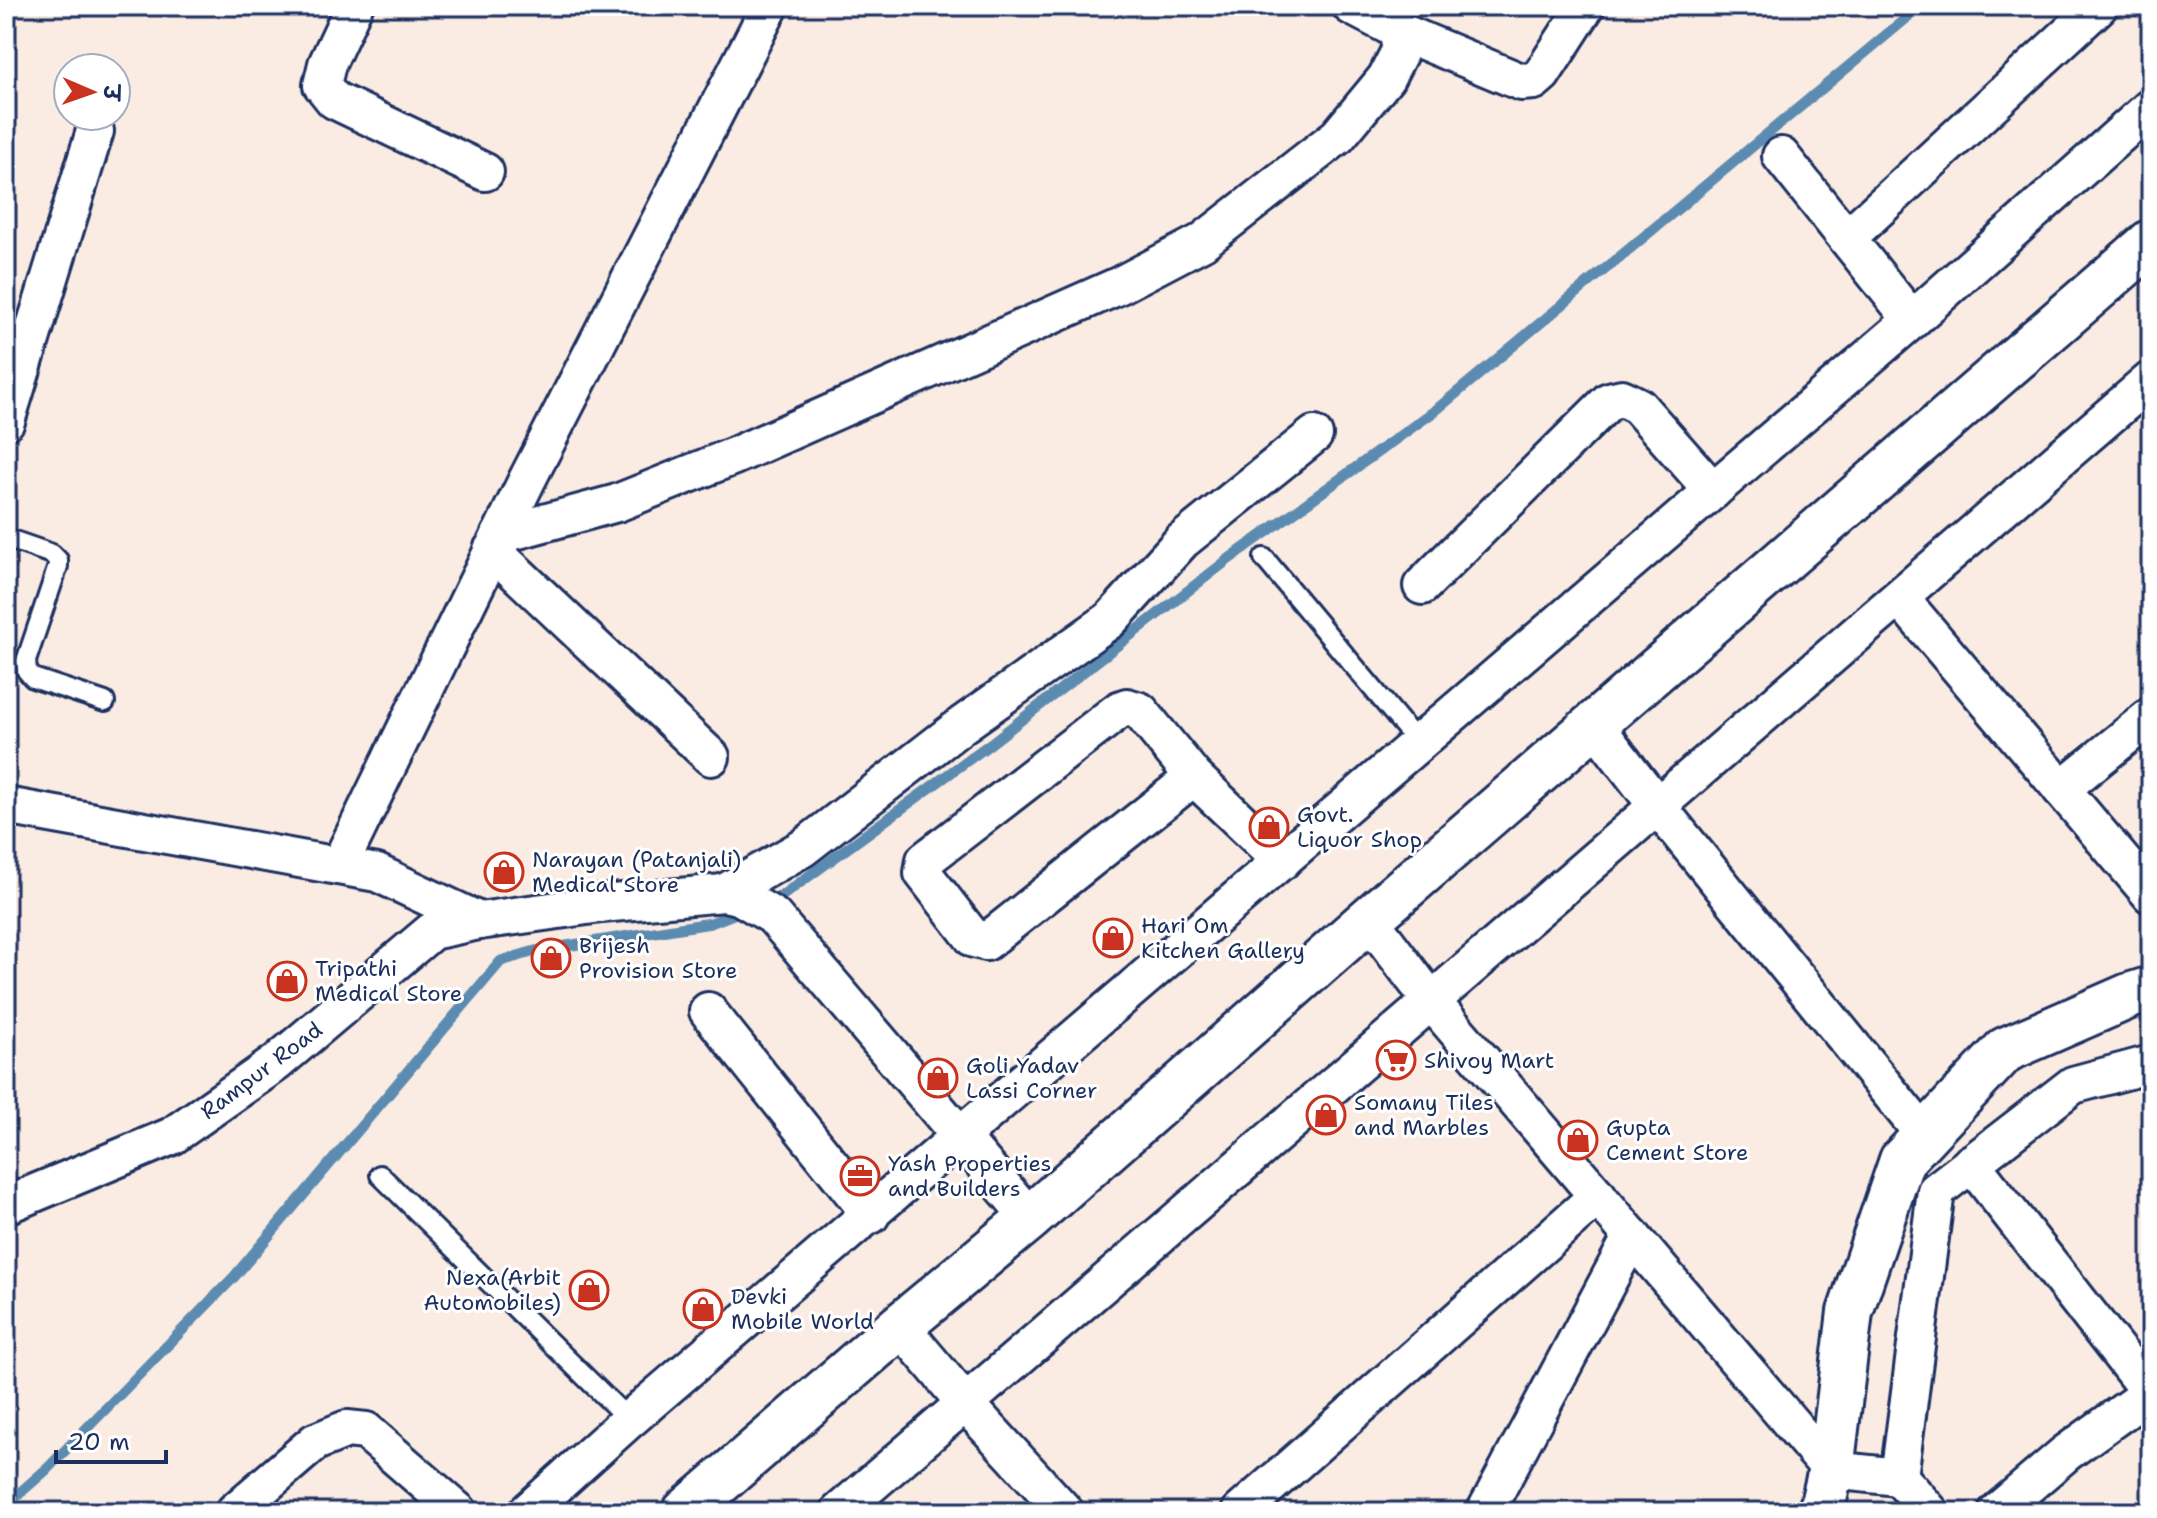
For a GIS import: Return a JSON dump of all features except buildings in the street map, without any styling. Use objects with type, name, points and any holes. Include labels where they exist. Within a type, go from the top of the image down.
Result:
[{"type":"main road","points":[[685,1512],[1030,1218],[1369,919],[2151,242]]},
{"type":"main road","points":[[1821,1512],[1831,1470],[1850,1312],[1902,1160],[2005,1050],[2151,989]]},
{"type":"street","points":[[354,6],[327,64],[322,85],[334,100],[485,172]]},
{"type":"street","points":[[339,866],[496,543],[770,6]]},
{"type":"street","points":[[1351,6],[1397,30],[1521,82],[1534,81],[1542,74],[1586,6]]},
{"type":"street","points":[[1847,238],[2099,6]]},
{"type":"street","points":[[496,543],[617,503],[734,456],[1118,286],[1202,242],[1338,136],[1386,78],[1401,49],[1397,30]]},
{"type":"street","points":[[527,1512],[629,1420],[1912,320],[2151,107]]},
{"type":"street","points":[[6,421],[15,360],[95,132]]},
{"type":"street","points":[[1781,156],[1912,320]]},
{"type":"street","points":[[839,1512],[2151,380]]},
{"type":"street","points":[[1422,586],[1609,401],[1622,398],[1638,406],[1713,491]]},
{"type":"street","points":[[1030,1218],[773,916],[732,895],[803,848],[962,725],[1110,620],[1182,541],[1314,435]]},
{"type":"street","points":[[496,543],[711,757]]},
{"type":"street","points":[[1900,598],[2151,895]]},
{"type":"street","points":[[1194,777],[986,942],[974,939],[923,873],[925,860],[1107,719],[1127,707],[1140,711],[1194,777],[1282,861]]},
{"type":"street","points":[[2061,789],[2151,716]]},
{"type":"street","points":[[1594,724],[1925,1136]]},
{"type":"street","points":[[6,806],[377,873],[479,921]]},
{"type":"street","name":"Rampur Road","points":[[6,1205],[172,1136],[276,1063],[432,931],[479,921],[601,904],[732,895]]},
{"type":"street","points":[[1369,919],[1432,1002],[1831,1470],[1899,1477],[1930,1512]]},
{"type":"street","points":[[708,1011],[871,1215]]},
{"type":"street","points":[[1899,1477],[1936,1191],[2073,1085],[2151,1064]]},
{"type":"street","points":[[1971,1163],[2151,1393],[2066,1453],[1997,1512]]},
{"type":"street","points":[[1240,1512],[1598,1196]]},
{"type":"street","points":[[1485,1512],[1632,1236]]},
{"type":"street","points":[[900,1326],[1065,1512]]},
{"type":"street","points":[[234,1512],[315,1442],[347,1429],[366,1431],[459,1512]]},
{"type":"lane","points":[[6,538],[52,554],[58,560],[26,661],[27,671],[33,678],[105,702]]},
{"type":"lane","points":[[1264,558],[1419,744]]},
{"type":"lane","points":[[380,1175],[629,1420]]},
{"type":"waterway","points":[[765,902],[783,895],[990,744],[1229,559],[1436,410],[1921,6]]},
{"type":"waterway","points":[[6,1505],[47,1469],[234,1277],[501,961],[535,951],[711,923],[746,909]]},
{"type":"place","name":"Govt. Liquor Shop","points":[[1269,827]]},
{"type":"place","name":"Narayan (Patanjali) Medical Store","points":[[504,872]]},
{"type":"place","name":"Hari Om Kitchen Gallery","points":[[1113,938]]},
{"type":"place","name":"Brijesh Provision Store","points":[[551,958]]},
{"type":"place","name":"Tripathi Medical Store","points":[[287,981]]},
{"type":"place","name":"Shivoy Mart","points":[[1396,1060]]},
{"type":"place","name":"Goli Yadav Lassi Corner","points":[[938,1078]]},
{"type":"place","name":"Somany Tiles and Marbles","points":[[1326,1115]]},
{"type":"place","name":"Gupta Cement Store","points":[[1578,1140]]},
{"type":"place","name":"Yash Properties and Builders","points":[[860,1176]]},
{"type":"place","name":"Nexa(Arbit Automobiles)","points":[[589,1290]]},
{"type":"place","name":"Devki Mobile World","points":[[703,1309]]}]
